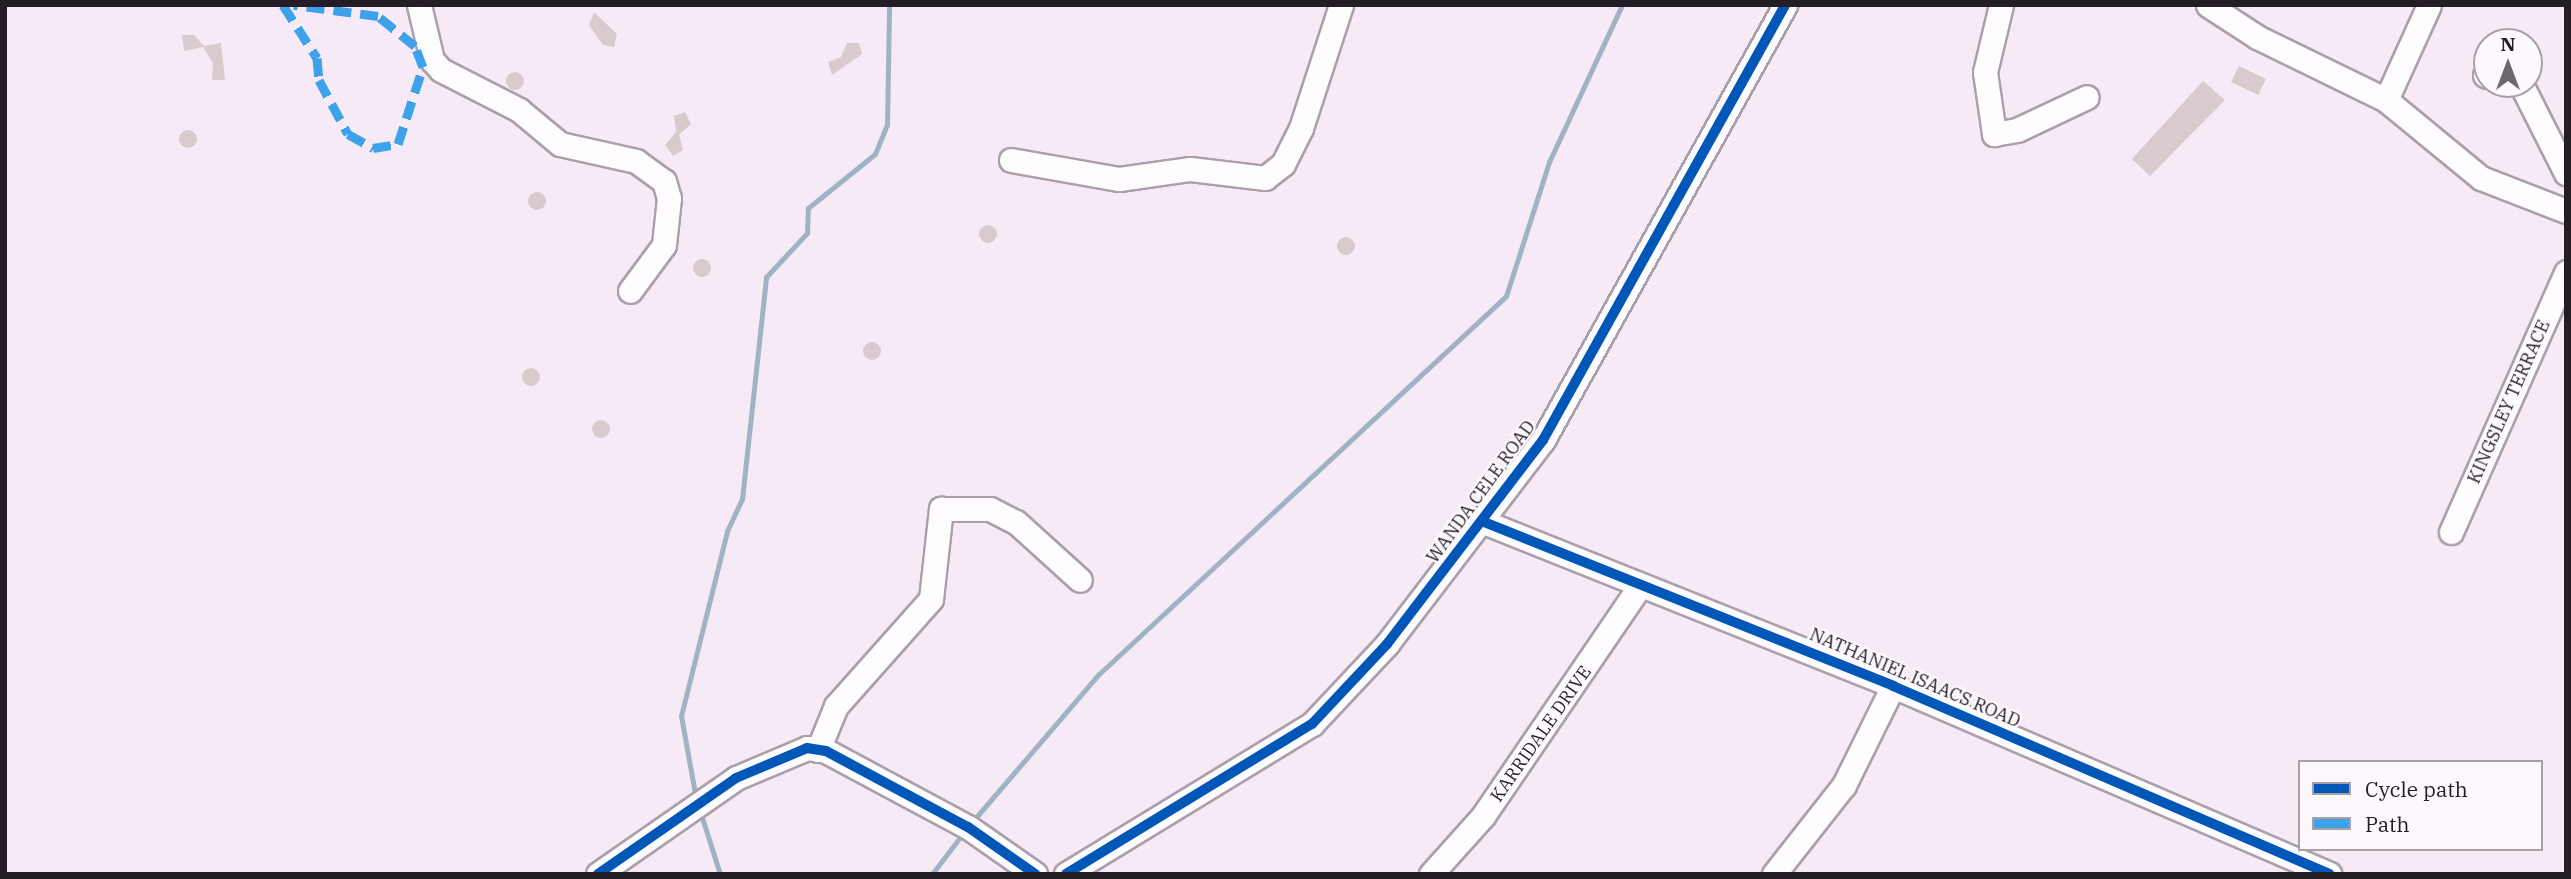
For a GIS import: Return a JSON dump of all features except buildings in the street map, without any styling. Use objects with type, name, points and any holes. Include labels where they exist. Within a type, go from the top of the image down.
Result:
[{"type":"street","points":[[419,5],[432,60],[441,70],[519,110],[560,144],[636,161],[664,181],[669,198],[664,245],[630,291]]},
{"type":"street","points":[[1011,160],[1095,177],[1143,179],[1201,169],[1265,178],[1283,164],[1301,128],[1341,5]]},
{"type":"street","name":"WANDA CELE ROAD","points":[[1066,874],[1312,724],[1387,644],[1484,522],[1543,440],[1785,5]]},
{"type":"street","points":[[2001,5],[1985,72],[1994,134],[2017,130],[2087,97]]},
{"type":"street","points":[[2208,5],[2257,37],[2386,100],[2481,178],[2566,211]]},
{"type":"street","points":[[2386,100],[2429,5]]},
{"type":"street","points":[[2528,98],[2566,173]]},
{"type":"street","name":"KINGSLEY TERRACE","points":[[2451,531],[2566,272]]},
{"type":"street","points":[[818,750],[836,706],[931,600],[941,509],[990,509],[1016,522],[1080,579]]},
{"type":"street","name":"NATHANIEL ISAACS ROAD","points":[[1484,522],[1893,687],[2329,874]]},
{"type":"street","name":"KARRIDALE DRIVE","points":[[1431,874],[1483,816],[1640,586]]},
{"type":"street","points":[[1774,874],[1844,785],[1893,687]]},
{"type":"street","points":[[598,874],[736,778],[807,748],[818,750],[968,827],[1035,874]]},
{"type":"waterway","points":[[696,799],[681,716],[727,531],[742,499],[766,277],[807,233],[808,208],[875,154],[887,125],[889,5]]},
{"type":"waterway","points":[[972,822],[1099,674],[1506,296],[1549,162],[1622,5]]},
{"type":"waterway","points":[[700,811],[720,874]]},
{"type":"waterway","points":[[932,874],[964,832]]},
{"type":"marked path","points":[[283,5],[317,58],[319,80],[348,134],[373,148],[398,144],[423,67],[415,46],[378,16],[294,5]]},
{"type":"cycle path","points":[[1066,874],[1312,724],[1387,644],[1543,440],[1785,5]]},
{"type":"cycle path","points":[[1484,522],[1893,686],[2329,874]]},
{"type":"cycle path","points":[[598,874],[736,778],[807,748],[826,751],[968,827],[1035,874]]}]
